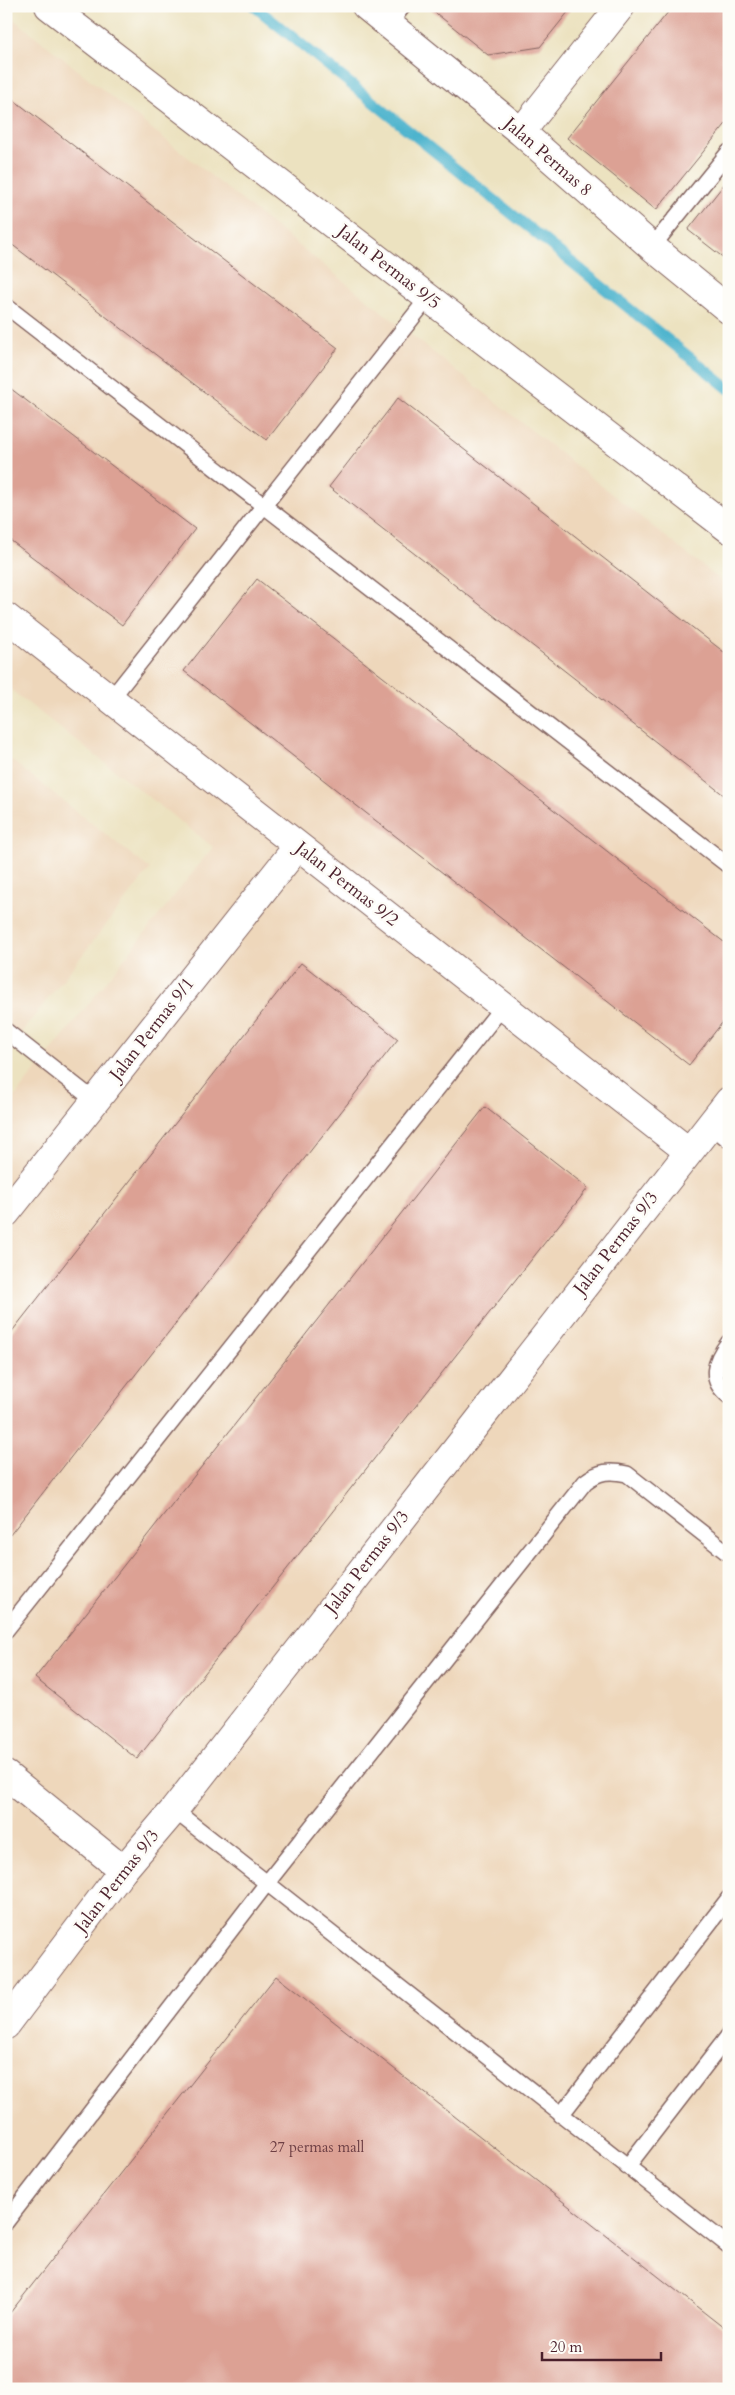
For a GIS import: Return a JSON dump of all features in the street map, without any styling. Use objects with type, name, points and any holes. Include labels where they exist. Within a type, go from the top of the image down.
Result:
[{"type":"street","name":"Jalan Permas 9/5","points":[[49,6],[729,529]]},
{"type":"street","name":"Jalan Permas 8","points":[[366,6],[396,15],[521,132],[652,247],[729,310]]},
{"type":"street","points":[[521,132],[621,6]]},
{"type":"street","name":"Jalan Permas 9/2","points":[[6,618],[688,1151]]},
{"type":"street","name":"Jalan Permas 9/1","points":[[6,1213],[298,846]]},
{"type":"street","name":"Jalan Permas 9/3","points":[[6,2025],[123,1870],[174,1810],[688,1151],[719,1132],[729,1101]]},
{"type":"street","points":[[6,1775],[123,1870]]},
{"type":"lane","points":[[652,247],[729,152]]},
{"type":"lane","points":[[111,699],[428,298]]},
{"type":"lane","points":[[6,306],[729,866]]},
{"type":"lane","points":[[6,1630],[503,1006]]},
{"type":"lane","points":[[6,1031],[95,1101]]},
{"type":"lane","points":[[729,1342],[715,1362],[714,1374],[718,1385],[729,1396]]},
{"type":"lane","points":[[6,2222],[268,1884],[586,1482],[597,1473],[613,1471],[627,1474],[729,1554]]},
{"type":"lane","points":[[174,1810],[729,2246]]},
{"type":"lane","points":[[560,2115],[729,1898]]},
{"type":"lane","points":[[627,2167],[729,2035]]},
{"type":"shaded area","points":[[6,13],[729,587],[729,2389],[6,2389],[6,1108],[213,847],[6,686]]},
{"type":"shaded area","points":[[6,756],[150,869],[6,1052]]},
{"type":"building","points":[[427,6],[573,6],[540,47],[488,55]]},
{"type":"building","points":[[673,6],[729,6],[729,120],[656,210],[567,138]]},
{"type":"building","points":[[6,94],[338,348],[267,440],[6,240]]},
{"type":"building","points":[[729,178],[729,262],[688,230]]},
{"type":"building","points":[[6,385],[195,529],[122,625],[6,537]]},
{"type":"building","points":[[398,398],[729,656],[729,799],[329,487]]},
{"type":"building","points":[[257,579],[729,946],[729,1014],[689,1065],[184,671]]},
{"type":"building","points":[[301,963],[398,1039],[6,1540],[6,1339]]},
{"type":"building","points":[[485,1107],[588,1188],[137,1759],[35,1678]]},
{"type":"building","points":[[276,1976],[729,2332],[729,2389],[6,2389],[6,2318]]},
{"type":"waterway","points":[[254,6],[729,389]]}]
